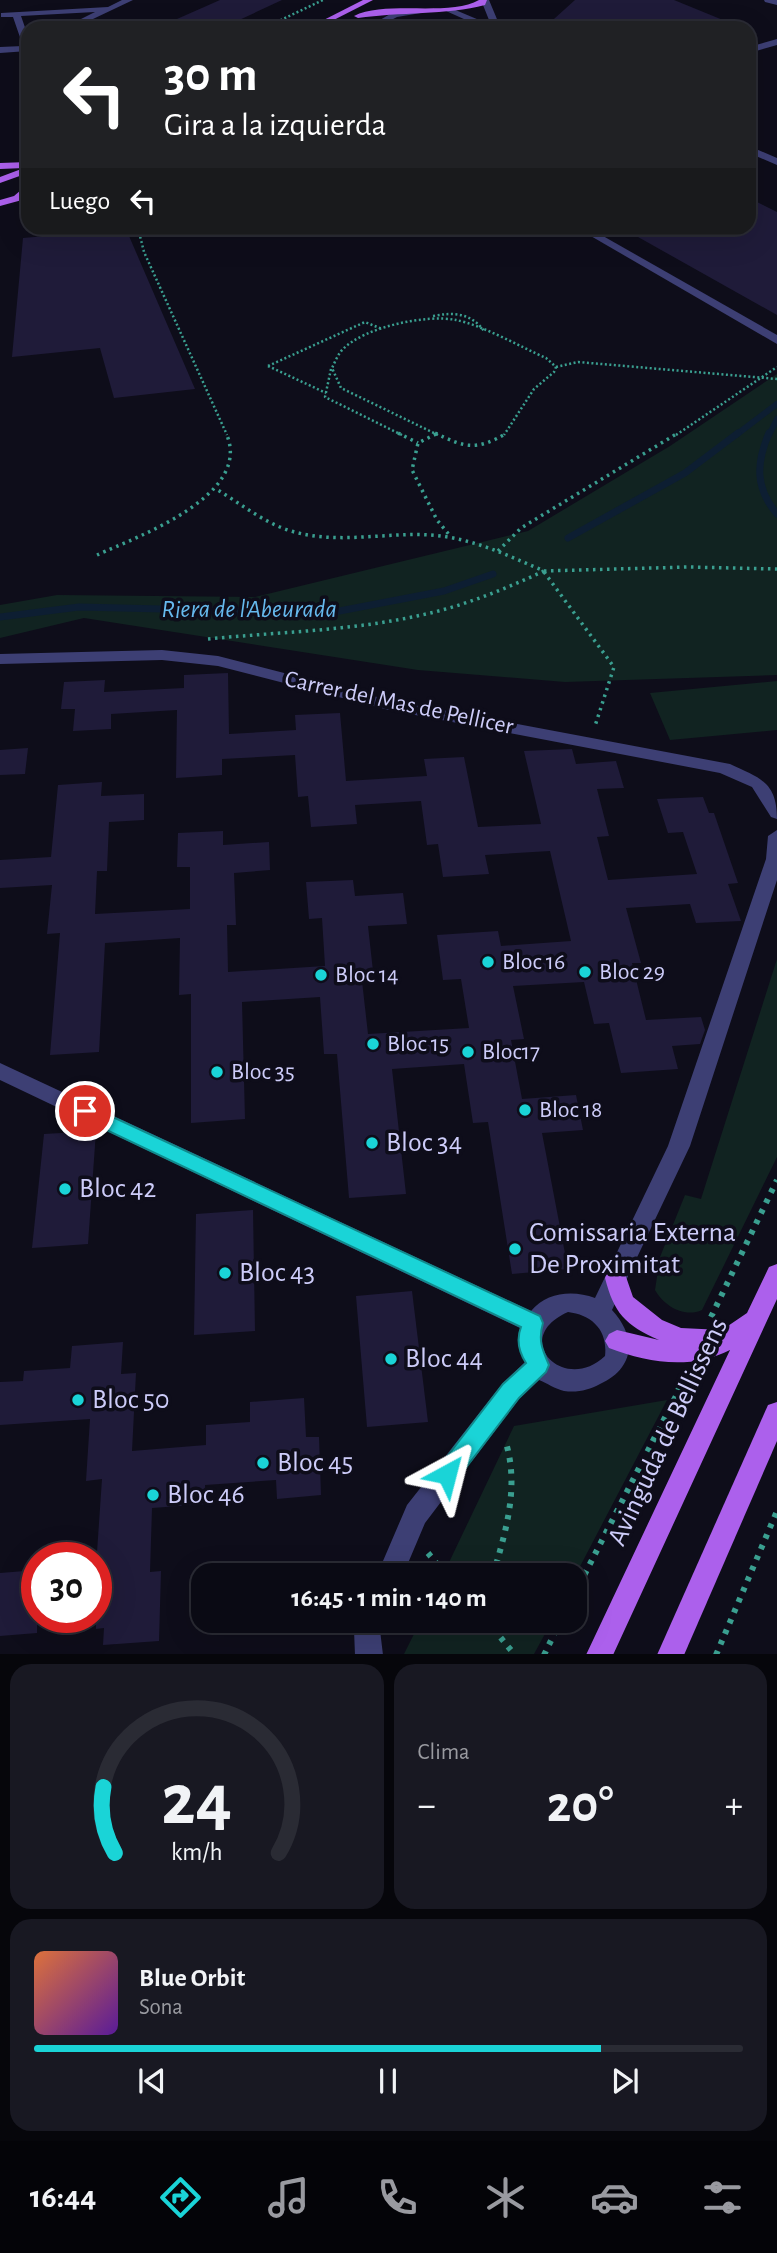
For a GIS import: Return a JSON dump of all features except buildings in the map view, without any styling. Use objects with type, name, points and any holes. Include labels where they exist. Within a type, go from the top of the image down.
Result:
[{"type":"main road","points":[[326,21],[369,0]]},
{"type":"main road","points":[[348,21],[390,0]]},
{"type":"main road","points":[[418,0],[442,9]]},
{"type":"main road","points":[[358,16],[475,6],[484,0]]},
{"type":"main road","points":[[0,166],[21,167]]},
{"type":"main road","points":[[0,181],[21,170]]},
{"type":"main road","points":[[0,181],[21,186]]},
{"type":"main road","points":[[0,203],[21,195]]},
{"type":"main road","name":"Avinguda de Bellissens","points":[[599,1654],[777,1274]]},
{"type":"main road","points":[[616,1279],[623,1303],[654,1327],[693,1346]]},
{"type":"main road","points":[[617,1341],[674,1354],[693,1346],[730,1339],[757,1317]]},
{"type":"main road","points":[[670,1654],[777,1413]]},
{"type":"street","points":[[82,21],[129,0]]},
{"type":"street","points":[[484,0],[494,21]]},
{"type":"street","points":[[768,0],[777,3]]},
{"type":"street","points":[[2,15],[109,9]]},
{"type":"street","points":[[383,21],[395,15],[442,9],[474,21]]},
{"type":"street","points":[[2,15],[41,21]]},
{"type":"street","points":[[17,17],[21,28]]},
{"type":"street","points":[[756,48],[777,43]]},
{"type":"street","points":[[0,50],[21,48]]},
{"type":"street","points":[[756,152],[777,162]]},
{"type":"street","points":[[594,235],[777,340]]},
{"type":"street","points":[[763,332],[777,333]]},
{"type":"street","name":"Carrer del Mas de Pellicer","points":[[0,659],[162,655],[218,661],[389,705],[724,768],[758,783],[777,813]]},
{"type":"street","points":[[599,1313],[679,1146],[775,859],[777,836]]},
{"type":"street","points":[[0,1071],[533,1323]]},
{"type":"street","points":[[566,1303],[580,1304],[599,1313],[607,1320],[617,1341],[617,1355],[610,1367],[594,1379],[580,1382],[564,1381],[550,1375],[538,1365],[531,1352],[528,1336],[540,1313],[552,1306],[566,1303]]},
{"type":"street","points":[[395,1563],[416,1514],[511,1391],[538,1365]]},
{"type":"street","points":[[367,1633],[369,1654]]},
{"type":"path","points":[[279,21],[323,0]]},
{"type":"path","points":[[97,555],[148,532],[216,489],[226,474],[230,442],[144,252],[140,235]]},
{"type":"path","points":[[418,443],[325,397],[332,368],[342,350],[384,330],[416,319],[458,313],[472,316],[484,331]]},
{"type":"path","points":[[416,319],[458,320],[546,358],[556,367]]},
{"type":"path","points":[[326,393],[268,366],[365,322],[384,330]]},
{"type":"path","points":[[332,368],[341,388],[457,444],[486,445],[507,433],[534,389],[554,372],[556,367],[565,363],[777,379]]},
{"type":"path","points":[[498,551],[521,528],[665,442],[777,367]]},
{"type":"path","points":[[436,433],[418,443],[412,470],[437,520],[452,537]]},
{"type":"path","points":[[216,489],[289,530],[328,538],[369,535],[452,537],[498,551],[544,571],[614,667],[590,743]]},
{"type":"path","points":[[162,655],[199,640],[362,625],[419,616],[507,588],[544,571],[688,567],[777,569]]},
{"type":"path","points":[[587,1570],[677,1394],[693,1346],[697,1322],[711,1317],[720,1303],[777,1180]]},
{"type":"path","points":[[493,1415],[511,1451],[511,1511],[496,1563]]},
{"type":"path","points":[[716,1654],[777,1511]]},
{"type":"path","points":[[497,1633],[515,1654]]},
{"type":"path","points":[[544,1654],[554,1633]]},
{"type":"green space","points":[[777,374],[777,675],[565,682],[418,670],[84,618],[0,638],[0,605],[57,595],[255,597],[528,531],[670,446]]},
{"type":"green space","points":[[777,681],[777,730],[670,740],[650,693]]},
{"type":"green space","points":[[777,959],[777,1157],[702,1310],[682,1311],[669,1305],[655,1290],[660,1257],[685,1195],[701,1199]]},
{"type":"green space","points":[[667,1400],[582,1563],[449,1563],[514,1426]]},
{"type":"green space","points":[[414,1633],[545,1633],[534,1654],[404,1654]]},
{"type":"waterway","name":"Riera de l'Abeurada","points":[[736,435],[777,404]]},
{"type":"waterway","points":[[769,435],[777,419]]},
{"type":"waterway","name":"Riera de l'Abeurada","points":[[568,538],[685,473],[738,433]]},
{"type":"waterway","points":[[769,433],[762,455],[760,475],[765,495],[777,514]]},
{"type":"waterway","name":"Riera de l'Abeurada","points":[[0,617],[79,607],[329,613],[444,591],[493,574]]},
{"type":"place","name":"Bloc 16","points":[[488,962]]},
{"type":"place","name":"Bloc 29","points":[[585,972]]},
{"type":"place","name":"Bloc 14","points":[[321,975]]},
{"type":"place","name":"Bloc 15","points":[[373,1044]]},
{"type":"place","name":"Bloc17","points":[[468,1052]]},
{"type":"place","name":"Bloc 35","points":[[217,1072]]},
{"type":"place","name":"Bloc 18","points":[[525,1110]]},
{"type":"place","name":"Bloc 34","points":[[372,1143]]},
{"type":"place","name":"Bloc 42","points":[[65,1189]]},
{"type":"place","name":"Comissaria Externa De Proximitat","points":[[515,1249]]},
{"type":"place","name":"Bloc 43","points":[[225,1273]]},
{"type":"place","name":"Bloc 44","points":[[391,1359]]},
{"type":"place","name":"Bloc 50","points":[[78,1400]]},
{"type":"place","name":"Bloc 45","points":[[263,1463]]},
{"type":"place","name":"Bloc 46","points":[[153,1495]]},
{"type":"route","points":[[85,1111],[533,1323],[528,1336],[531,1352],[538,1365],[511,1391],[447,1474]]}]
